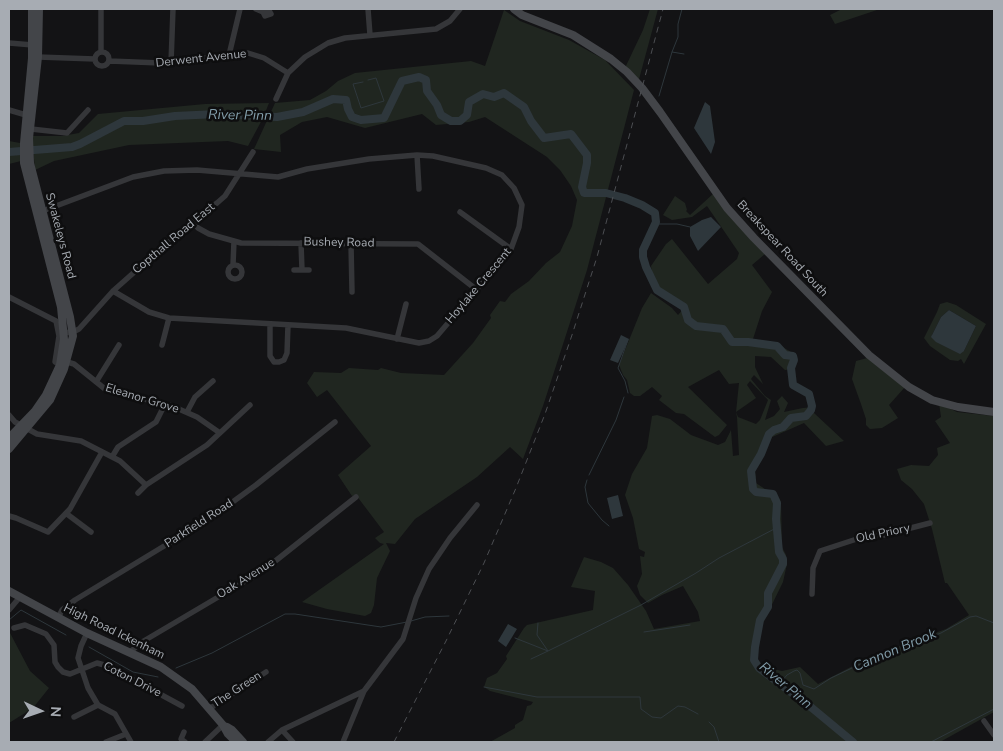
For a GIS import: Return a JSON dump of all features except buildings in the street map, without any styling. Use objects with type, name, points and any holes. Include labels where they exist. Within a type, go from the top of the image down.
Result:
[{"type":"main road","name":"Swakeleys Road","points":[[32,9],[32,45],[26,143],[27,161],[61,307],[63,363]]},
{"type":"main road","name":"Swakeleys Road","points":[[26,143],[31,129],[28,112],[38,57],[39,9]]},
{"type":"main road","name":"Breakspear Road South","points":[[514,9],[522,15],[573,35],[611,59],[627,72],[660,112],[727,208],[869,355],[909,387],[932,400],[958,407],[994,412]]},
{"type":"main road","name":"Swakeleys Road","points":[[9,438],[43,410],[50,400],[73,329],[39,212]]},
{"type":"main road","name":"Swakeleys Road","points":[[9,449],[23,426]]},
{"type":"main road","name":"High Road Ickenham","points":[[9,591],[87,633],[161,667],[192,689],[236,742]]},
{"type":"main road","name":"High Road Ickenham","points":[[223,724],[243,742]]},
{"type":"street","points":[[96,59],[97,55],[101,52],[101,9]]},
{"type":"street","points":[[171,63],[173,9]]},
{"type":"street","points":[[229,55],[240,9]]},
{"type":"street","points":[[256,9],[263,12]]},
{"type":"street","points":[[368,9],[370,35]]},
{"type":"street","points":[[276,99],[288,73],[305,57],[328,43],[344,38],[436,29],[450,21],[460,9]]},
{"type":"street","points":[[9,43],[32,45]]},
{"type":"street","points":[[101,52],[108,54],[109,61]]},
{"type":"street","name":"Derwent Avenue","points":[[38,57],[96,59],[97,63],[101,65],[109,61],[137,64],[171,63],[244,53],[256,54],[288,73]]},
{"type":"street","points":[[9,110],[28,112]]},
{"type":"street","points":[[31,129],[67,133],[88,110]]},
{"type":"street","name":"Copthall Road East","points":[[61,331],[73,329],[87,319],[113,290],[192,221],[225,196],[253,152]]},
{"type":"street","points":[[417,155],[419,189]]},
{"type":"street","name":"Hoylake Crescent","points":[[39,212],[133,177],[164,171],[197,170],[278,177],[307,168],[370,159],[417,155],[465,162],[502,175],[514,188],[522,205],[519,227],[511,249],[437,336],[429,341],[419,343],[346,328],[169,318],[149,312],[113,290]]},
{"type":"street","points":[[460,212],[511,249]]},
{"type":"street","name":"Bushey Road","points":[[192,221],[198,228],[209,234],[241,243],[418,244],[477,290]]},
{"type":"street","points":[[233,266],[234,241]]},
{"type":"street","points":[[301,243],[302,270]]},
{"type":"street","points":[[351,244],[352,292]]},
{"type":"street","points":[[294,270],[309,270]]},
{"type":"street","points":[[9,297],[56,320],[61,331]]},
{"type":"street","points":[[397,339],[406,304]]},
{"type":"street","points":[[162,345],[169,318]]},
{"type":"street","points":[[270,324],[270,356],[274,362],[284,360],[287,353],[288,325]]},
{"type":"street","points":[[96,382],[119,349]]},
{"type":"street","name":"Eleanor Grove","points":[[63,363],[74,364],[108,390],[165,404],[187,412],[220,433]]},
{"type":"street","points":[[187,412],[195,397],[213,380]]},
{"type":"street","points":[[112,457],[118,447],[156,422],[165,404]]},
{"type":"street","points":[[138,493],[146,485],[200,451],[250,405]]},
{"type":"street","points":[[9,416],[37,434],[79,440],[122,463],[146,485]]},
{"type":"street","name":"Parkfield Road","points":[[58,618],[62,610],[75,600],[212,517],[336,422]]},
{"type":"street","points":[[9,516],[48,532],[67,514],[102,452]]},
{"type":"street","name":"Oak Avenue","points":[[130,652],[142,642],[264,570],[356,497]]},
{"type":"street","points":[[343,742],[364,691],[401,643],[410,621],[416,598],[429,569],[450,538],[476,506]]},
{"type":"street","points":[[67,514],[90,532]]},
{"type":"street","name":"Old Priory","points":[[812,594],[813,568],[820,551],[869,535],[880,536],[930,523]]},
{"type":"street","points":[[9,610],[20,597]]},
{"type":"street","points":[[14,628],[25,625],[24,617]]},
{"type":"street","name":"Coton Drive","points":[[25,625],[46,634],[54,645],[55,662],[62,672],[70,674],[97,663],[108,666],[182,706]]},
{"type":"street","points":[[87,633],[78,658],[88,688],[98,705],[115,714],[131,742]]},
{"type":"street","name":"The Green","points":[[209,709],[266,672]]},
{"type":"street","points":[[268,742],[282,730],[364,691]]},
{"type":"street","points":[[74,717],[98,705]]},
{"type":"street","points":[[984,721],[994,735]]},
{"type":"street","points":[[205,742],[223,724]]},
{"type":"street","points":[[282,730],[293,742]]},
{"type":"street","points":[[184,732],[181,739],[185,742]]},
{"type":"street","points":[[107,742],[126,734]]},
{"type":"shaded area","points":[[650,9],[658,9],[638,83],[624,70],[643,30]]},
{"type":"shaded area","points":[[842,9],[880,9],[835,24],[830,15]]},
{"type":"shaded area","points":[[504,10],[520,21],[569,40],[605,60],[634,90],[587,270],[543,406],[523,459],[510,447],[477,477],[415,519],[395,544],[386,543],[390,551],[377,578],[374,605],[371,613],[365,616],[302,602],[384,544],[375,538],[384,532],[356,495],[352,496],[338,475],[371,446],[327,390],[317,397],[307,383],[314,372],[341,373],[349,368],[378,370],[381,368],[401,373],[444,375],[473,343],[491,318],[490,315],[500,301],[505,302],[511,294],[529,281],[546,263],[560,252],[572,226],[577,200],[571,186],[560,170],[547,157],[485,117],[469,122],[436,125],[422,114],[365,128],[327,117],[302,122],[280,135],[281,152],[254,149],[275,103],[310,100],[326,91],[338,81],[355,73],[471,61],[485,66]]},
{"type":"shaded area","points":[[705,102],[710,106],[715,142],[711,154],[694,128]]},
{"type":"shaded area","points":[[269,103],[248,146],[228,141],[129,145],[54,161],[35,170],[32,136],[62,136],[79,133],[98,114],[205,104]]},
{"type":"shaded area","points":[[9,141],[20,143],[21,161],[9,164]]},
{"type":"shaded area","points":[[714,193],[765,254],[752,265],[772,292],[762,311],[753,339],[776,343],[796,355],[797,360],[794,369],[785,370],[771,357],[755,356],[755,367],[763,384],[754,375],[751,379],[765,396],[771,400],[765,420],[774,416],[780,409],[777,401],[782,396],[788,403],[784,412],[815,407],[814,413],[844,441],[826,446],[804,423],[770,438],[760,463],[755,469],[756,483],[765,489],[776,492],[781,502],[782,547],[786,555],[787,564],[783,582],[761,627],[757,659],[764,667],[782,671],[800,667],[818,684],[870,657],[946,629],[969,615],[947,583],[945,583],[924,504],[912,489],[901,480],[897,469],[911,465],[929,466],[938,455],[937,448],[950,443],[935,421],[941,417],[939,403],[957,412],[994,416],[994,712],[940,742],[490,742],[515,728],[515,725],[523,720],[527,706],[533,702],[490,691],[484,687],[487,678],[497,673],[507,659],[506,656],[524,628],[527,625],[593,610],[595,591],[571,587],[584,557],[613,568],[628,585],[646,611],[654,629],[700,621],[698,612],[683,586],[648,603],[640,595],[637,586],[642,574],[640,556],[644,557],[645,552],[639,549],[633,518],[625,495],[632,474],[647,448],[652,416],[657,415],[670,419],[691,435],[718,445],[725,442],[731,430],[733,456],[739,455],[736,412],[739,383],[729,384],[719,370],[688,387],[727,425],[715,437],[684,414],[676,413],[659,400],[662,396],[652,387],[640,396],[634,396],[630,393],[627,380],[619,365],[642,308],[651,293],[672,308],[678,315],[686,306],[683,302],[671,298],[658,289],[652,273],[651,266],[666,244],[672,239],[708,284],[737,259],[739,253],[707,206],[692,217],[672,220],[663,215],[675,196],[685,203],[686,211],[690,215]],"holes":[[[750,381],[768,400],[760,420],[756,424],[738,417],[736,412],[756,398],[747,385]]]},
{"type":"shaded area","points":[[711,217],[721,227],[698,251],[690,236],[690,227]]},
{"type":"shaded area","points":[[947,302],[956,305],[986,324],[964,364],[961,359],[958,361],[950,360],[930,346],[924,338],[940,304]],"holes":[[[949,310],[976,326],[964,351],[932,335],[941,317]]]},
{"type":"shaded area","points":[[949,310],[976,326],[964,351],[960,354],[936,342],[931,337],[941,317]]},
{"type":"shaded area","points":[[621,335],[629,339],[618,363],[610,360]]},
{"type":"shaded area","points":[[871,357],[905,387],[889,405],[898,418],[882,428],[870,429],[866,425],[866,419],[852,379],[856,361]]},
{"type":"shaded area","points":[[618,495],[623,516],[612,519],[607,498]]},
{"type":"shaded area","points":[[508,624],[517,629],[506,647],[498,641]]},
{"type":"shaded area","points":[[9,631],[30,671],[49,688],[33,708],[9,723]]},
{"type":"waterway","points":[[682,9],[678,24],[678,37],[672,52],[684,54]]},
{"type":"waterway","points":[[659,96],[672,52]]},
{"type":"waterway","name":"River Pinn","points":[[9,152],[72,147],[124,121],[217,114],[277,117],[303,112],[333,99],[346,100],[352,117],[361,120],[384,118],[402,81],[419,77],[426,80],[427,91],[437,105],[441,115],[451,121],[460,121],[467,115],[469,102],[483,94],[494,97],[504,93],[524,107],[531,121],[544,138],[571,134],[587,155],[582,187],[584,193],[606,193],[625,198],[655,213],[656,222],[643,250],[643,257],[657,290],[684,307],[688,320],[696,326],[723,329],[732,342],[777,346],[785,355],[793,356],[794,360],[791,368],[793,385],[809,394],[811,410],[806,416],[791,418],[783,427],[769,434],[761,454],[751,471],[753,489],[756,492],[773,494],[777,503],[776,519],[779,552],[783,559],[783,564],[768,593],[768,607],[760,620],[754,660],[759,668],[853,742]]},
{"type":"waterway","points":[[363,82],[353,84],[361,108],[384,101],[376,78],[368,80]]},
{"type":"waterway","points":[[656,222],[659,224],[677,224],[690,227]]},
{"type":"waterway","points":[[628,340],[618,368],[625,381],[628,393]]},
{"type":"waterway","points":[[589,475],[616,420],[624,397]]},
{"type":"waterway","points":[[587,480],[585,487],[588,503],[609,526]]},
{"type":"waterway","points":[[515,638],[548,651],[641,605],[719,558],[778,527]]},
{"type":"waterway","points":[[9,620],[21,610],[66,635]]},
{"type":"waterway","points":[[176,668],[212,653],[285,614],[381,627],[407,622]]},
{"type":"waterway","points":[[411,621],[425,617],[449,616]]},
{"type":"waterway","name":"Cannon Brook","points":[[780,683],[787,675],[797,670],[800,673],[803,685],[814,689],[831,678],[873,658],[941,633],[970,617],[976,616],[994,623]]},
{"type":"waterway","points":[[531,659],[548,651],[537,635],[538,623]]},
{"type":"waterway","points":[[644,632],[690,625]]},
{"type":"waterway","points":[[89,647],[133,672],[158,677]]},
{"type":"waterway","points":[[484,687],[537,697],[640,697],[641,709],[652,717],[661,718],[678,706],[685,707],[698,714]]},
{"type":"waterway","points":[[931,742],[994,709]]},
{"type":"waterway","points":[[709,722],[714,727],[719,742]]},
{"type":"railway","points":[[394,742],[484,563],[545,414],[597,257],[663,9]]}]
